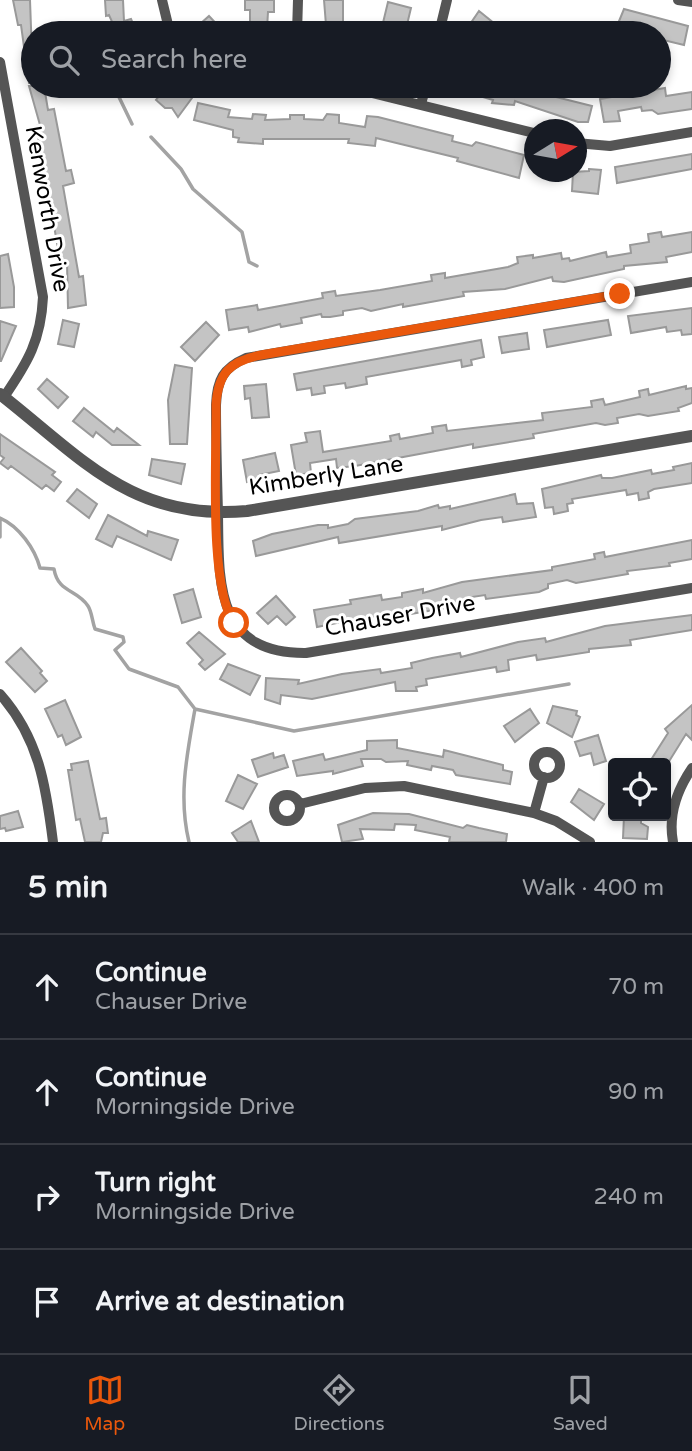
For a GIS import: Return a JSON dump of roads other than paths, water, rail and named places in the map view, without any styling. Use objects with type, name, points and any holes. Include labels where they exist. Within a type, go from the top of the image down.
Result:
[{"type":"street","points":[[162,0],[167,21]]},
{"type":"street","points":[[297,21],[298,0]]},
{"type":"street","points":[[442,21],[447,0]]},
{"type":"street","points":[[678,0],[692,2]]},
{"type":"street","name":"Kenworth Drive","points":[[0,62],[43,297],[42,316],[33,353],[2,395]]},
{"type":"street","points":[[394,98],[524,130]]},
{"type":"street","points":[[421,104],[423,98]]},
{"type":"street","points":[[587,144],[610,146],[692,132]]},
{"type":"street","name":"Chauser Drive","points":[[692,282],[261,355],[234,363],[226,369],[217,386],[219,575],[224,604],[243,633],[278,652],[306,653],[692,588]]},
{"type":"street","name":"Kimberly Lane","points":[[2,395],[122,488],[157,505],[195,513],[218,513],[692,436]]},
{"type":"street","points":[[0,694],[26,730],[37,753],[53,842]]},
{"type":"street","points":[[673,842],[671,822],[677,793],[692,768]]},
{"type":"street","points":[[534,813],[544,777]]},
{"type":"street","points":[[300,804],[365,788],[390,785],[534,813],[556,821],[590,842]]},
{"type":"waterway","points":[[119,98],[132,124]]},
{"type":"waterway","points":[[151,137],[181,169],[193,189],[242,232],[249,262],[257,266]]},
{"type":"waterway","points":[[0,518],[14,527],[25,539],[40,568],[54,569],[59,583],[84,601],[95,629],[123,637],[124,642],[115,650],[129,669],[178,687],[195,709],[294,731],[569,684]]},
{"type":"waterway","points":[[0,519],[0,537]]},
{"type":"waterway","points":[[189,842],[184,792],[195,709]]}]
